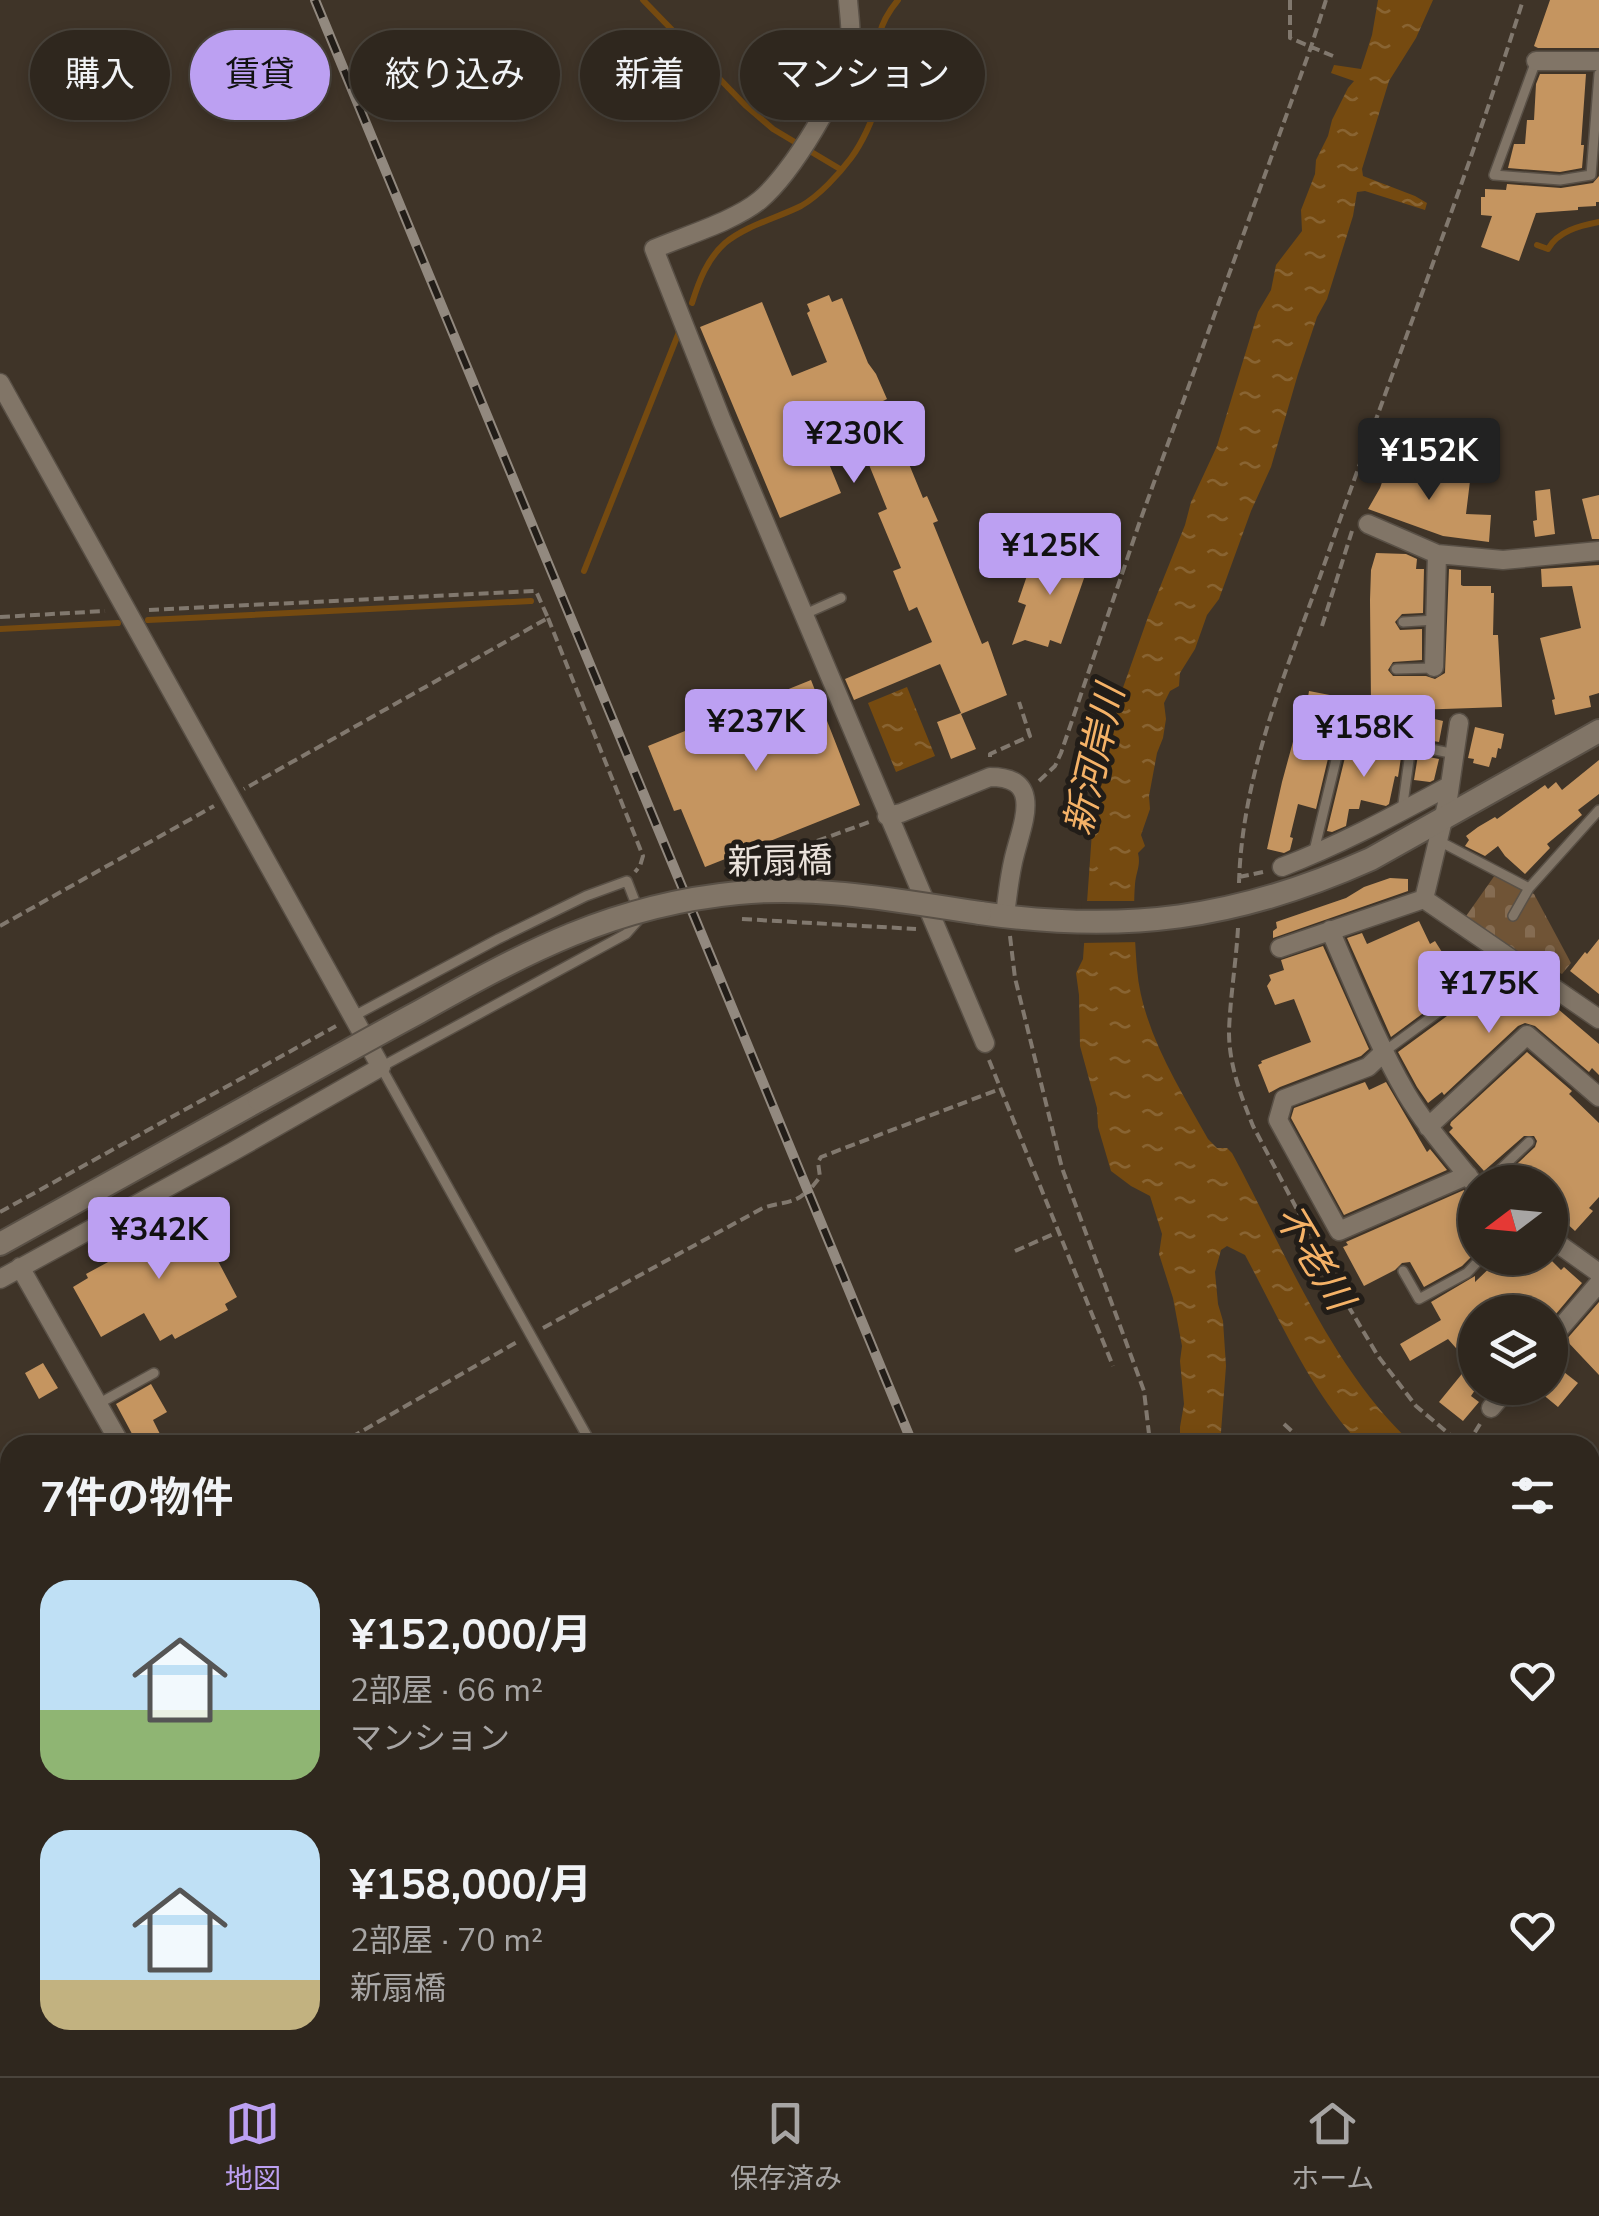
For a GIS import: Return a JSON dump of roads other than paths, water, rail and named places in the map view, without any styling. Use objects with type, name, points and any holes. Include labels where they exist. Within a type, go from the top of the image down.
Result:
[{"type":"street","points":[[848,0],[850,47],[842,77],[796,157],[772,188],[751,206],[654,249],[722,421],[985,1043]]},
{"type":"street","points":[[1536,60],[1599,61]]},
{"type":"street","points":[[0,383],[381,1067],[0,1279]]},
{"type":"street","points":[[1368,524],[1437,554],[1503,560],[1599,551]]},
{"type":"street","points":[[1434,668],[1437,554]]},
{"type":"street","points":[[1424,899],[1459,723]]},
{"type":"street","name":"新扇橋","points":[[0,1244],[533,950],[629,913],[730,894],[805,892],[980,913],[1008,924],[1038,920],[1127,922],[1222,911],[1332,877],[1440,831],[1599,731]]},
{"type":"street","points":[[887,816],[990,777],[1004,777],[1019,786],[1026,814],[1012,863],[1008,924]]},
{"type":"street","points":[[1277,868],[1313,855],[1449,786]]},
{"type":"street","points":[[1280,948],[1424,899]]},
{"type":"street","points":[[1424,899],[1599,1020]]},
{"type":"street","points":[[1330,930],[1384,1052],[1428,1127],[1459,1165]]},
{"type":"street","points":[[1428,1127],[1527,1035],[1599,1098]]},
{"type":"street","points":[[1384,1052],[1368,1067],[1284,1099],[1278,1120],[1338,1231],[1458,1185]]},
{"type":"street","points":[[1568,1251],[1599,1273]]},
{"type":"street","points":[[20,1267],[115,1435]]},
{"type":"street","points":[[1568,1318],[1599,1283]]},
{"type":"lane","points":[[1536,60],[1494,174],[1560,180],[1591,175],[1599,74]]},
{"type":"lane","points":[[805,614],[840,598]]},
{"type":"lane","points":[[1403,622],[1435,620]]},
{"type":"lane","points":[[1396,668],[1434,668]]},
{"type":"lane","points":[[1313,855],[1343,730],[1454,754]]},
{"type":"lane","points":[[1402,811],[1412,745]]},
{"type":"lane","points":[[1513,916],[1529,888],[1599,810]]},
{"type":"lane","points":[[1440,831],[1529,888]]},
{"type":"lane","points":[[353,1016],[516,930],[627,881],[641,918],[626,934],[381,1067],[586,1435]]},
{"type":"lane","points":[[1384,1052],[1512,959]]},
{"type":"lane","points":[[1505,1165],[1529,1142]]},
{"type":"lane","points":[[1404,1271],[1420,1299],[1463,1275]]},
{"type":"lane","points":[[98,1404],[154,1372]]},
{"type":"water","points":[[1378,0],[1433,0],[1416,38],[1389,81],[1362,169],[1363,176],[1427,203],[1425,210],[1365,191],[1357,192],[1353,216],[1298,374],[1271,467],[1219,599],[1207,615],[1195,649],[1180,673],[1179,686],[1170,691],[1164,703],[1163,738],[1149,796],[1150,809],[1141,835],[1145,846],[1138,853],[1134,926],[1140,992],[1154,1036],[1174,1078],[1208,1139],[1217,1148],[1227,1148],[1232,1153],[1334,1345],[1358,1382],[1404,1435],[1352,1435],[1311,1378],[1245,1255],[1227,1246],[1221,1250],[1215,1272],[1226,1366],[1221,1435],[1180,1435],[1184,1404],[1182,1346],[1159,1254],[1162,1234],[1150,1196],[1111,1171],[1080,1046],[1076,973],[1083,959],[1092,832],[1120,696],[1191,502],[1217,446],[1258,312],[1271,290],[1276,265],[1302,231],[1301,210],[1315,174],[1316,160],[1354,81],[1331,73],[1334,65],[1361,69]]},
{"type":"water","points":[[907,687],[935,756],[896,772],[868,703]]},
{"type":"waterway","points":[[643,0],[745,105],[773,129],[840,169]]},
{"type":"waterway","points":[[692,303],[708,263],[725,243],[808,202],[835,178],[855,152],[877,102],[882,27],[898,0]]},
{"type":"waterway","points":[[1537,245],[1548,249],[1563,234],[1599,222]]},
{"type":"waterway","points":[[584,571],[679,332]]},
{"type":"waterway","points":[[148,620],[531,601]]},
{"type":"waterway","points":[[0,629],[118,623]]},
{"type":"railway","points":[[315,0],[909,1435]]},
{"type":"water label","name":"新河岸川","points":[[1094,760]]},
{"type":"water label","name":"不老川","points":[[1314,1257]]}]
